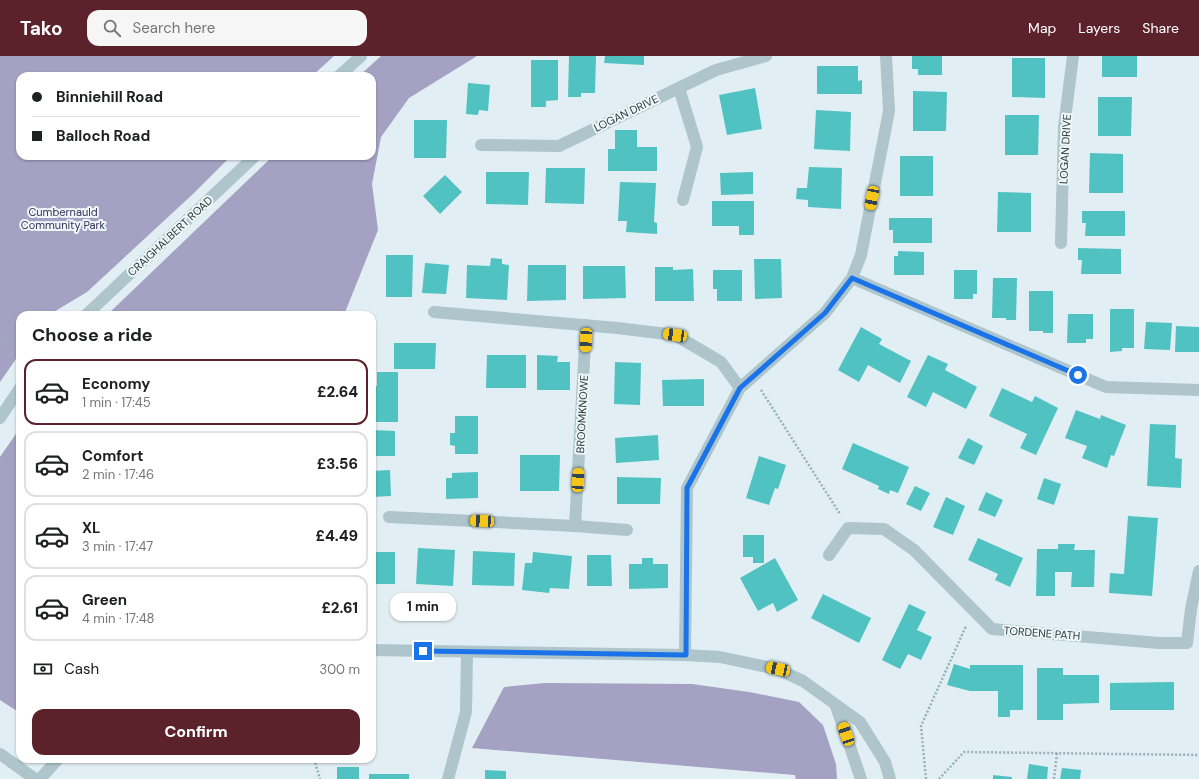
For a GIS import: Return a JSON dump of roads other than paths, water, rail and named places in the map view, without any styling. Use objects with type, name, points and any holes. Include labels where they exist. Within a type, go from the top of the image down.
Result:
[{"type":"street","points":[[344,72],[361,56]]},
{"type":"street","name":"LOGAN DRIVE","points":[[481,145],[559,146],[716,70],[766,56]]},
{"type":"street","points":[[686,655],[687,488],[740,388],[825,313],[852,278],[861,255],[889,111],[886,56]]},
{"type":"street","name":"LOGAN DRIVE","points":[[1061,243],[1064,127],[1073,56]]},
{"type":"street","points":[[679,88],[697,147],[683,200]]},
{"type":"street","name":"CRAIGHALBERT ROAD","points":[[90,311],[251,160]]},
{"type":"street","points":[[852,278],[1106,387],[1199,390]]},
{"type":"street","points":[[434,312],[586,325],[675,335],[722,362],[740,388]]},
{"type":"street","name":"BROOMKNOWE","points":[[576,526],[586,325]]},
{"type":"street","points":[[0,418],[16,394]]},
{"type":"street","points":[[389,517],[576,526],[627,530]]},
{"type":"street","name":"TORDENE PATH","points":[[829,555],[848,528],[884,529],[914,550],[992,629],[1159,643],[1187,643],[1191,609],[1199,571]]},
{"type":"street","points":[[376,650],[686,655],[720,657],[778,669],[803,681],[860,722],[885,762],[890,779]]},
{"type":"street","points":[[448,779],[466,712],[467,652]]},
{"type":"street","points":[[836,706],[861,779]]},
{"type":"street","points":[[0,754],[36,779]]},
{"type":"street","points":[[40,779],[56,763]]},
{"type":"park label","name":"Cumbernauld Community Park","points":[[63,218]]}]
